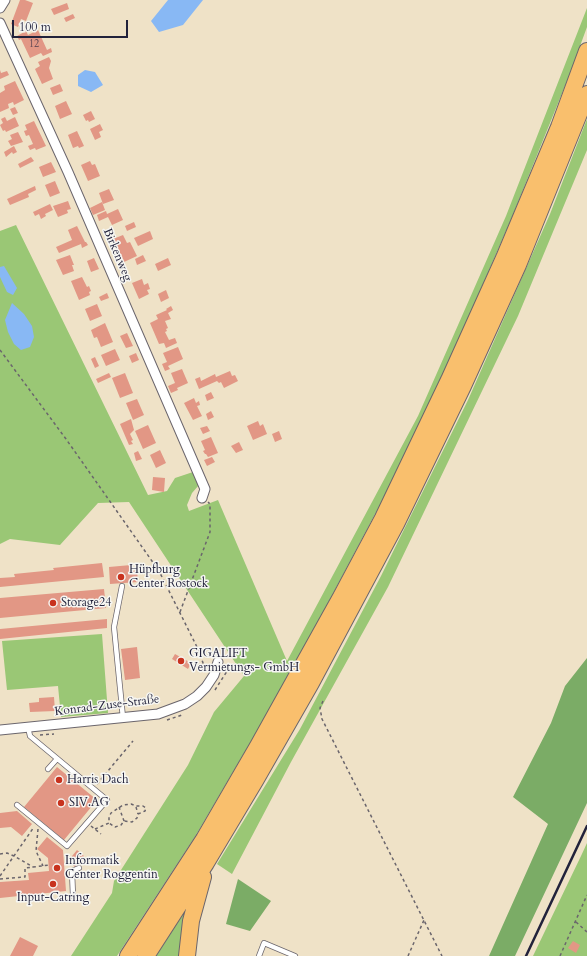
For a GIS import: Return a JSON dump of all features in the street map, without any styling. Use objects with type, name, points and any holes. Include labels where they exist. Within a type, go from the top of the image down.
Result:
[{"type":"highway","points":[[128,956],[204,839],[258,746],[337,604],[382,518],[449,380],[504,258],[558,127],[587,51]]},
{"type":"highway","points":[[146,956],[206,863],[311,683],[399,517],[463,386],[518,265],[587,94]]},
{"type":"highway","points":[[187,956],[191,921],[206,863]]},
{"type":"street","points":[[0,8],[5,0]]},
{"type":"street","name":"Birkenweg","points":[[0,23],[68,172],[205,489],[202,498]]},
{"type":"street","name":"Konrad-Zuse-Straße","points":[[0,730],[158,714],[185,704],[197,696],[206,687],[214,675],[218,662]]},
{"type":"lane","points":[[122,586],[114,626],[123,718]]},
{"type":"lane","points":[[17,805],[67,846],[107,800],[30,736],[28,727]]},
{"type":"lane","points":[[48,769],[57,758]]},
{"type":"lane","points":[[73,896],[72,871],[79,868]]},
{"type":"lane","points":[[259,956],[264,943],[295,956]]},
{"type":"path","points":[[0,350],[66,439],[159,571],[199,651],[206,672],[205,677]]},
{"type":"path","points":[[180,612],[210,532],[210,504],[202,498]]},
{"type":"path","points":[[323,701],[320,708],[322,719],[442,956]]},
{"type":"path","points":[[94,789],[133,741]]},
{"type":"path","points":[[95,829],[108,823],[118,826],[124,822],[132,822],[137,818],[138,814],[142,813],[146,808],[143,806],[127,804],[119,807],[111,813],[108,823]]},
{"type":"path","points":[[136,806],[138,814]]},
{"type":"path","points":[[119,807],[124,822]]},
{"type":"path","points":[[0,876],[37,822]]},
{"type":"path","points":[[37,822],[39,827],[36,851],[43,866]]},
{"type":"path","points":[[87,822],[101,834]]},
{"type":"path","points":[[0,854],[7,853],[33,867]]},
{"type":"path","points":[[0,879],[25,877],[25,868],[49,865]]},
{"type":"path","points":[[560,956],[587,895]]},
{"type":"path","points":[[408,956],[424,920]]},
{"type":"path","points":[[576,922],[587,932]]},
{"type":"green space","points":[[587,8],[587,27],[569,76],[512,217],[467,321],[384,497],[291,673],[196,835],[117,956],[71,956],[112,893],[114,881],[188,765],[214,712],[244,676],[129,502],[98,503],[60,545],[10,539],[0,544],[0,231],[16,225],[148,495],[167,491],[175,478],[193,472],[199,485],[192,493],[187,505],[189,511],[218,500],[287,661],[418,416],[506,216]]},
{"type":"green space","points":[[587,119],[587,150],[518,316],[388,587],[291,762],[232,874],[217,864],[300,729],[381,576],[468,400],[550,214]]},
{"type":"green space","points":[[102,634],[108,713],[61,717],[58,686],[7,690],[2,641]]},
{"type":"green space","points":[[587,658],[587,803],[515,956],[489,956],[548,824],[513,797],[551,723],[565,686]]},
{"type":"green space","points":[[587,843],[587,956],[533,956],[581,856]]},
{"type":"green space","points":[[238,879],[271,901],[250,931],[226,924]]},
{"type":"green space","points":[[190,904],[183,956],[156,956]]},
{"type":"water","points":[[168,0],[203,0],[183,25],[159,32],[151,21]]},
{"type":"water","points":[[85,70],[95,72],[103,85],[91,92],[78,86],[78,75]]},
{"type":"water","points":[[4,266],[17,288],[13,295],[7,292],[0,277],[0,267]]},
{"type":"water","points":[[12,303],[24,314],[32,326],[34,337],[30,347],[21,350],[14,344],[8,332],[5,320]]},
{"type":"building","points":[[20,0],[33,3],[26,21],[21,19],[18,27],[11,24]]},
{"type":"building","points":[[67,3],[69,9],[54,15],[51,9]]},
{"type":"building","points":[[73,14],[75,18],[66,22],[64,18]]},
{"type":"building","points":[[38,30],[47,50],[51,48],[52,52],[43,56],[41,53],[30,58],[21,39],[19,40],[17,36],[26,31],[28,35]]},
{"type":"building","points":[[49,57],[51,61],[49,68],[53,79],[42,84],[35,69],[40,66],[38,62]]},
{"type":"building","points":[[0,70],[1,73],[7,71],[9,75],[0,79]]},
{"type":"building","points":[[15,81],[24,100],[14,105],[13,102],[8,104],[9,108],[0,112],[0,93],[5,90],[4,86]]},
{"type":"building","points":[[60,84],[63,91],[53,95],[50,88]]},
{"type":"building","points":[[66,101],[72,114],[60,119],[55,106]]},
{"type":"building","points":[[15,107],[18,113],[13,115],[10,109]]},
{"type":"building","points":[[91,111],[95,119],[89,122],[88,120],[86,121],[83,115]]},
{"type":"building","points":[[5,117],[7,121],[15,117],[19,126],[6,132],[5,130],[3,131],[0,125],[3,123],[1,119]]},
{"type":"building","points":[[34,121],[46,146],[36,150],[35,148],[30,150],[28,146],[33,144],[29,135],[26,136],[24,131],[27,130],[25,125]]},
{"type":"building","points":[[100,124],[103,130],[99,132],[101,137],[95,140],[90,129]]},
{"type":"building","points":[[77,131],[84,146],[73,148],[68,135]]},
{"type":"building","points":[[18,132],[23,142],[11,146],[8,141],[12,139],[10,135]]},
{"type":"building","points":[[14,146],[17,152],[13,154],[12,152],[6,157],[4,152]]},
{"type":"building","points":[[31,157],[34,161],[20,168],[18,164]]},
{"type":"building","points":[[90,161],[92,165],[95,164],[100,176],[88,181],[81,165]]},
{"type":"building","points":[[51,162],[56,172],[43,177],[39,167]]},
{"type":"building","points":[[55,181],[60,193],[50,197],[45,185]]},
{"type":"building","points":[[35,186],[36,190],[28,194],[29,197],[10,205],[7,199]]},
{"type":"building","points":[[109,189],[114,200],[103,204],[99,193]]},
{"type":"building","points":[[68,201],[71,209],[67,210],[68,213],[58,217],[53,206]]},
{"type":"building","points":[[102,202],[105,210],[93,215],[90,208]]},
{"type":"building","points":[[50,204],[53,210],[45,214],[46,216],[41,219],[39,214],[35,216],[33,212]]},
{"type":"building","points":[[118,209],[123,220],[112,225],[108,217],[99,221],[97,215],[106,211],[107,214]]},
{"type":"building","points":[[134,222],[136,227],[127,231],[125,226]]},
{"type":"building","points":[[77,226],[88,245],[82,248],[81,244],[59,253],[56,247],[72,240],[68,230]]},
{"type":"building","points":[[150,231],[153,239],[138,246],[134,238]]},
{"type":"building","points":[[123,235],[127,243],[130,242],[137,256],[124,262],[113,239]]},
{"type":"building","points":[[70,255],[74,265],[72,265],[74,271],[63,275],[56,260]]},
{"type":"building","points":[[143,255],[146,261],[137,265],[135,259]]},
{"type":"building","points":[[94,258],[99,269],[91,272],[87,261]]},
{"type":"building","points":[[168,258],[171,265],[158,271],[155,264]]},
{"type":"building","points":[[82,277],[87,287],[89,286],[91,291],[89,292],[90,295],[79,300],[71,281]]},
{"type":"building","points":[[142,279],[144,285],[148,283],[150,289],[147,290],[149,294],[139,299],[132,283]]},
{"type":"building","points":[[166,290],[169,298],[161,302],[158,294]]},
{"type":"building","points":[[107,293],[109,298],[101,301],[99,297]]},
{"type":"building","points":[[97,304],[102,316],[90,321],[85,309]]},
{"type":"building","points":[[171,306],[173,310],[168,313],[171,319],[165,321],[168,328],[165,332],[169,340],[175,338],[177,343],[166,348],[164,343],[159,344],[150,323],[158,319],[156,315],[167,310],[166,309]]},
{"type":"building","points":[[105,323],[113,342],[101,347],[97,337],[94,338],[91,330]]},
{"type":"building","points":[[127,333],[133,346],[126,348],[120,336]]},
{"type":"building","points":[[178,347],[183,359],[168,366],[170,369],[165,371],[162,364],[167,362],[163,353]]},
{"type":"building","points":[[115,349],[120,360],[106,366],[101,355]]},
{"type":"building","points":[[136,353],[139,360],[132,363],[129,356]]},
{"type":"building","points":[[95,357],[99,366],[95,368],[91,359]]},
{"type":"building","points":[[182,369],[188,383],[177,388],[178,390],[171,393],[168,386],[175,383],[171,373]]},
{"type":"building","points":[[230,371],[232,376],[235,375],[238,381],[224,388],[221,382],[219,383],[217,381],[199,389],[195,379],[200,377],[201,381],[215,374],[216,377]]},
{"type":"building","points":[[109,373],[111,377],[98,383],[96,379]]},
{"type":"building","points":[[125,373],[133,393],[120,398],[112,378]]},
{"type":"building","points":[[211,392],[214,398],[207,401],[205,395]]},
{"type":"building","points":[[194,398],[196,403],[199,401],[200,405],[197,406],[202,416],[193,420],[184,403]]},
{"type":"building","points":[[137,399],[144,415],[133,420],[126,403]]},
{"type":"building","points":[[211,411],[214,417],[208,420],[206,414]]},
{"type":"building","points":[[131,419],[134,430],[130,434],[133,444],[129,445],[120,424]]},
{"type":"building","points":[[258,421],[260,426],[263,424],[267,434],[253,440],[247,426]]},
{"type":"building","points":[[148,425],[156,443],[143,449],[135,431]]},
{"type":"building","points":[[207,426],[210,431],[203,434],[200,428]]},
{"type":"building","points":[[279,431],[282,439],[275,442],[272,434]]},
{"type":"building","points":[[211,437],[218,453],[208,457],[203,451],[205,450],[201,441]]},
{"type":"building","points":[[239,442],[243,450],[236,453],[231,446]]},
{"type":"building","points":[[160,450],[166,463],[156,468],[150,455]]},
{"type":"building","points":[[138,451],[142,459],[136,461],[134,453]]},
{"type":"building","points":[[212,457],[215,462],[207,466],[204,460]]},
{"type":"building","points":[[153,477],[165,478],[164,492],[152,490]]},
{"type":"building","name":"Storage24","points":[[102,563],[104,577],[0,587],[0,578],[15,577],[14,574]]},
{"type":"building","name":"Hüpfburg Center Rostock","points":[[131,565],[132,571],[137,570],[138,582],[110,584],[109,567]]},
{"type":"building","name":"Storage24","points":[[104,589],[106,608],[0,618],[0,598]]},
{"type":"building","name":"Storage24","points":[[107,619],[107,628],[0,639],[0,629]]},
{"type":"building","points":[[137,647],[140,678],[125,680],[121,649]]},
{"type":"building","name":"GIGALIFT Vermietungs- GmbH","points":[[175,654],[191,663],[188,669],[172,659]]},
{"type":"building","points":[[54,697],[55,711],[30,712],[29,703],[39,702],[39,698]]},
{"type":"building","name":"SIV.AG","points":[[57,767],[97,800],[64,840],[24,807]]},
{"type":"building","points":[[17,811],[32,824],[22,836],[11,827],[0,828],[0,813]]},
{"type":"building","name":"Informatik Center Roggentin","points":[[47,837],[63,850],[66,891],[0,898],[0,882],[29,880],[28,873],[49,871],[48,858],[37,849]]},
{"type":"building","points":[[77,850],[84,856],[75,867],[68,861]]},
{"type":"building","points":[[20,937],[38,946],[33,956],[10,956]]},
{"type":"building","points":[[573,941],[580,945],[576,953],[568,948]]},
{"type":"railway","points":[[526,956],[587,826]]},
{"type":"place","name":"Hüpfburg Center Rostock","points":[[121,577]]},
{"type":"place","name":"Storage24","points":[[53,603]]},
{"type":"place","name":"GIGALIFT Vermietungs- GmbH","points":[[181,661]]},
{"type":"place","name":"Harris Dach","points":[[59,780]]},
{"type":"place","name":"SIV.AG","points":[[61,803]]},
{"type":"place","name":"Informatik Center Roggentin","points":[[57,868]]},
{"type":"place","name":"Input-Catring","points":[[53,884]]}]
